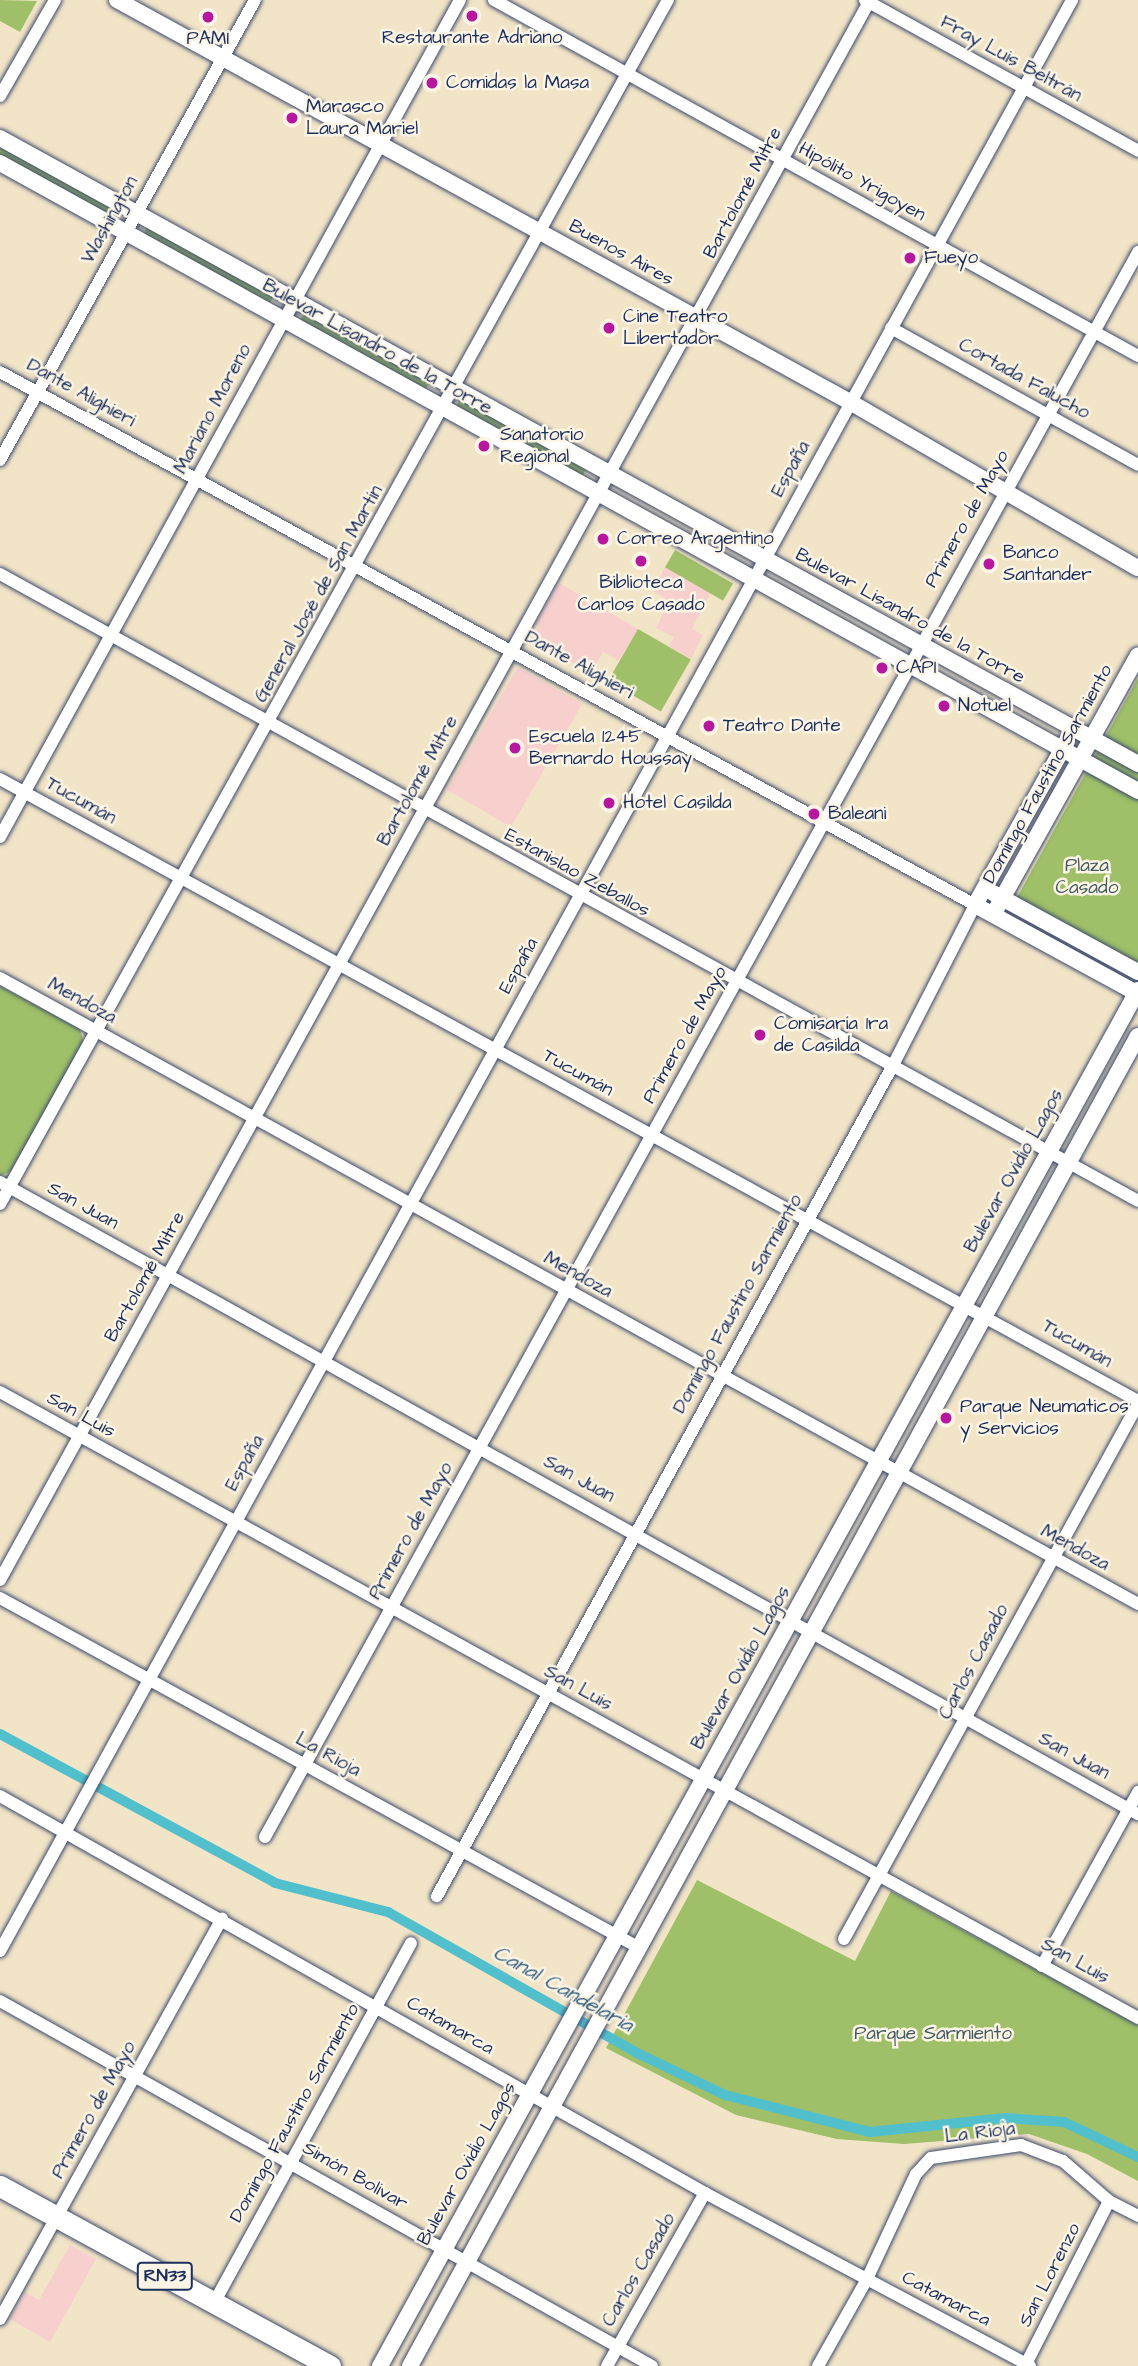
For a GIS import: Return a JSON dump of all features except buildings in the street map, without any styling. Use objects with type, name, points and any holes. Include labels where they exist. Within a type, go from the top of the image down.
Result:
[{"type":"highway","name":"RN33","points":[[0,2186],[330,2366]]},
{"type":"main road","name":"Buenos Aires","points":[[117,0],[850,402],[1138,568]]},
{"type":"main road","name":"Bulevar Lisandro de la Torre","points":[[0,138],[609,472],[919,646],[1138,764]]},
{"type":"main road","name":"Bulevar Lisandro de la Torre","points":[[0,163],[1138,791]]},
{"type":"main road","name":"Domingo Faustino Sarmiento","points":[[998,906],[1138,655]]},
{"type":"main road","name":"Domingo Faustino Sarmiento","points":[[975,905],[1074,730]]},
{"type":"main road","name":"Dante Alighieri","points":[[985,889],[998,906],[1138,992]]},
{"type":"main road","name":"Dante Alighieri","points":[[975,905],[998,906],[1138,972]]},
{"type":"main road","name":"Bulevar Ovidio Lagos","points":[[380,2366],[1138,992]]},
{"type":"main road","points":[[410,2366],[469,2263],[604,2009],[1138,1036]]},
{"type":"street","points":[[0,96],[55,0]]},
{"type":"street","name":"Washington","points":[[0,460],[255,0]]},
{"type":"street","name":"Mariano Moreno","points":[[0,837],[108,636],[197,480],[293,300],[460,0]]},
{"type":"street","name":"Hipólito Yrigoyen","points":[[494,0],[1138,356]]},
{"type":"street","name":"General José de San Martín","points":[[0,1204],[5,1184],[97,1031],[269,726],[452,388],[542,233],[668,0]]},
{"type":"street","name":"España","points":[[0,1951],[667,738],[763,558],[1072,0]]},
{"type":"street","name":"Fray Luis Beltrán","points":[[868,1],[1138,151]]},
{"type":"street","name":"Bartolomé Mitre","points":[[0,1580],[597,492],[697,319],[868,1]]},
{"type":"street","name":"Primero de Mayo","points":[[265,1836],[1138,252]]},
{"type":"street","name":"Cortada Falucho","points":[[891,328],[1138,465]]},
{"type":"street","name":"Dante Alighieri","points":[[0,372],[975,905]]},
{"type":"street","name":"Estanislao Zeballos","points":[[0,574],[269,726],[1138,1201]]},
{"type":"street","name":"Tucumán","points":[[0,779],[966,1304],[1138,1402]]},
{"type":"street","name":"Domingo Faustino Sarmiento","points":[[437,1896],[809,1221],[892,1068],[975,905]]},
{"type":"street","name":"Mendoza","points":[[0,978],[1138,1604]]},
{"type":"street","name":"San Juan","points":[[5,1184],[812,1629],[1133,1811]]},
{"type":"street","name":"San Luis","points":[[0,1392],[1138,2018]]},
{"type":"street","name":"Carlos Casado","points":[[844,1939],[1138,1402]]},
{"type":"street","name":"La Rioja","points":[[0,1598],[638,1947]]},
{"type":"street","points":[[1042,1965],[1133,1811],[1138,1792]]},
{"type":"street","name":"Catamarca","points":[[0,1796],[222,1918],[705,2193],[1027,2365]]},
{"type":"street","name":"Primero de Mayo","points":[[0,2319],[222,1918]]},
{"type":"street","name":"Domingo Faustino Sarmiento","points":[[214,2303],[411,1943]]},
{"type":"street","name":"Simón Bolivar","points":[[0,2001],[293,2162],[652,2366]]},
{"type":"street","name":"La Rioja","points":[[867,2279],[916,2174],[932,2158],[1021,2145],[1063,2161],[1109,2201],[1138,2217]]},
{"type":"street","name":"Carlos Casado","points":[[607,2366],[705,2193]]},
{"type":"street","name":"San Lorenzo","points":[[1027,2365],[1109,2201]]},
{"type":"street","points":[[818,2366],[867,2279]]},
{"type":"shaded area","points":[[665,567],[711,592],[692,629],[703,635],[691,659],[669,646],[674,637],[656,628],[669,601],[653,591]]},
{"type":"shaded area","points":[[559,583],[638,629],[619,661],[603,652],[591,673],[533,639],[539,627],[535,624]]},
{"type":"shaded area","name":"Escuela 1245 Bernardo Houssay","points":[[518,667],[582,704],[511,827],[447,790]]},
{"type":"shaded area","points":[[70,2245],[96,2259],[50,2342],[10,2319],[25,2292],[39,2300]]},
{"type":"green space","points":[[0,0],[37,1],[20,32],[0,21]]},
{"type":"green space","points":[[0,144],[117,211],[116,221],[0,160]]},
{"type":"green space","points":[[148,226],[273,298],[267,308],[142,236]]},
{"type":"green space","points":[[305,312],[430,381],[425,391],[300,322]]},
{"type":"green space","points":[[461,398],[586,470],[580,480],[456,408]]},
{"type":"green space","points":[[675,550],[733,584],[723,601],[665,567]]},
{"type":"green space","points":[[638,629],[691,660],[661,711],[608,681]]},
{"type":"green space","name":"Plaza Casado","points":[[1138,678],[1138,969],[1015,901]]},
{"type":"green space","points":[[0,986],[80,1029],[84,1044],[12,1171],[0,1176]]},
{"type":"green space","name":"Parque Sarmiento","points":[[697,1880],[855,1961],[891,1891],[1138,2025],[1138,2181],[1087,2154],[1029,2134],[904,2144],[837,2139],[736,2115],[606,2048]]},
{"type":"waterway","name":"Canal Candelaria","points":[[0,1734],[275,1883],[388,1912],[637,2053],[725,2095],[870,2132],[1005,2118],[1064,2122],[1138,2157]]},
{"type":"place","name":"Restaurante Adriano","points":[[472,16]]},
{"type":"place","name":"PAMI","points":[[208,17]]},
{"type":"place","name":"Comidas la Masa","points":[[432,83]]},
{"type":"place","name":"Marasco Laura Mariel","points":[[292,118]]},
{"type":"place","name":"Fueyo","points":[[910,258]]},
{"type":"place","name":"Cine Teatro Libertador","points":[[609,328]]},
{"type":"place","name":"Sanatorio Regional","points":[[484,446]]},
{"type":"place","name":"Correo Argentino","points":[[603,539]]},
{"type":"place","name":"Biblioteca Carlos Casado","points":[[641,561]]},
{"type":"place","name":"Banco Santander","points":[[989,564]]},
{"type":"place","name":"CAPI","points":[[882,668]]},
{"type":"place","name":"Notuel","points":[[944,706]]},
{"type":"place","name":"Teatro Dante","points":[[709,726]]},
{"type":"place","name":"Escuela 1245 Bernardo Houssay","points":[[515,748]]},
{"type":"place","name":"Hotel Casilda","points":[[609,803]]},
{"type":"place","name":"Baleani","points":[[814,814]]},
{"type":"place","name":"Comisaría 1ra de Casilda","points":[[760,1035]]},
{"type":"place","name":"Parque Neumaticos y Servicios","points":[[946,1418]]}]
